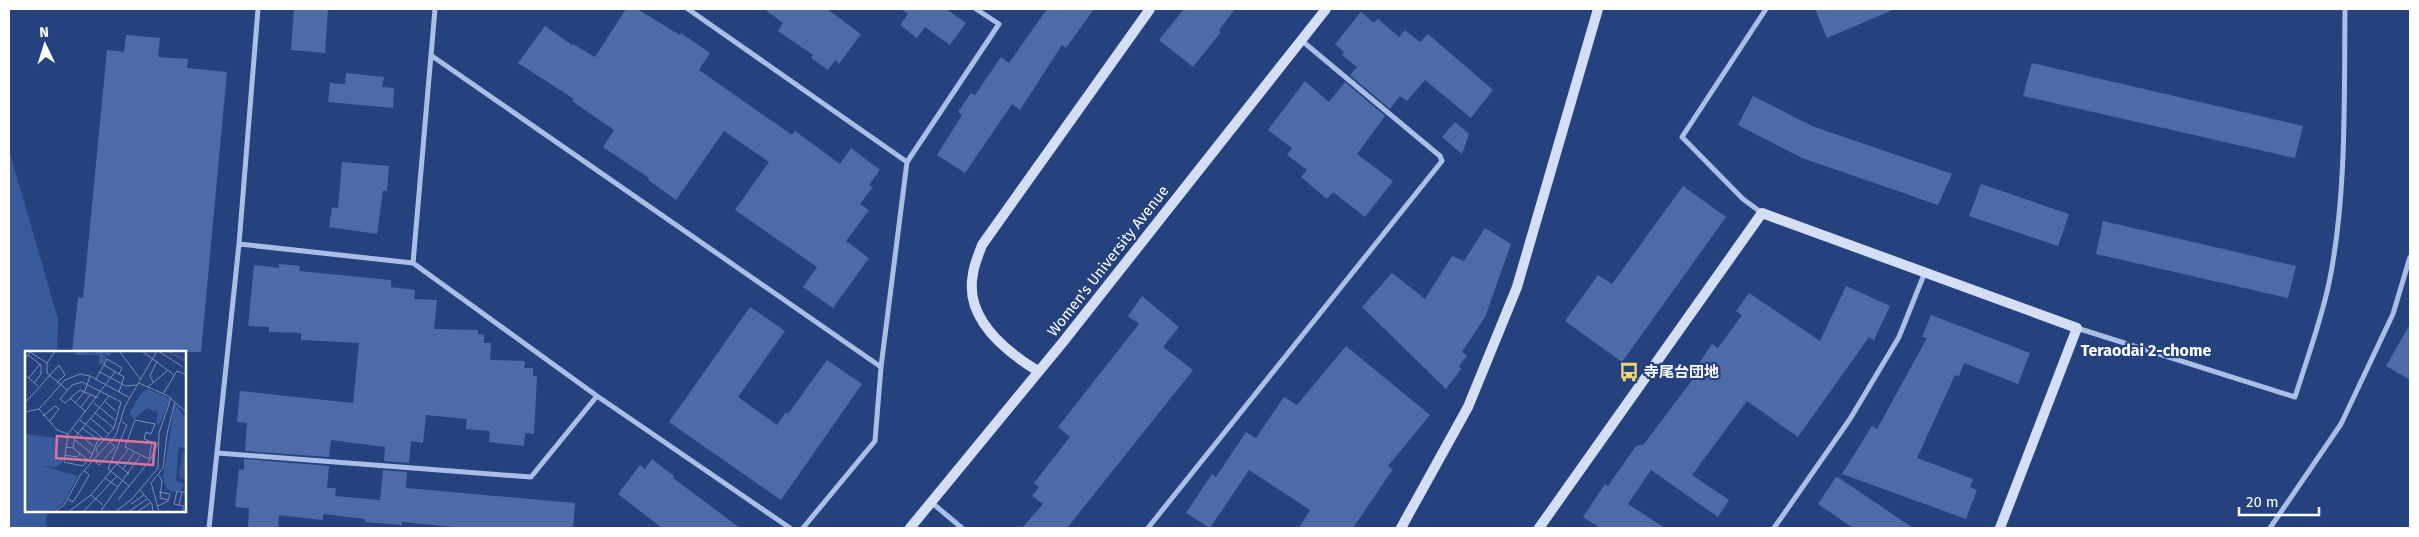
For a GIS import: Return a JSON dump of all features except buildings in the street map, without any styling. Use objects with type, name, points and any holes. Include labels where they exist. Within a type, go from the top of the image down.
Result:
[{"type":"street","points":[[210,528],[238,244],[258,9]]},
{"type":"street","points":[[412,263],[432,56],[434,9]]},
{"type":"street","points":[[688,9],[907,162]]},
{"type":"street","points":[[803,528],[875,441],[881,367],[907,162],[998,24],[976,9]]},
{"type":"street","points":[[1038,371],[1012,355],[986,327],[974,300],[972,275],[982,245],[1150,9]]},
{"type":"street","name":"Women's University Avenue","points":[[910,528],[1063,342],[1326,9]]},
{"type":"street","points":[[1401,528],[1468,406],[1517,287],[1598,9]]},
{"type":"street","points":[[1766,9],[1682,136],[1743,199],[1762,213],[2077,328],[2295,397],[2329,284],[2338,215],[2344,105],[2345,9]]},
{"type":"street","points":[[1148,528],[1442,161],[1440,156],[1301,40]]},
{"type":"street","points":[[432,56],[881,367]]},
{"type":"street","points":[[1539,528],[1762,213]]},
{"type":"street","points":[[238,244],[412,263],[597,396],[790,528]]},
{"type":"street","points":[[2270,528],[2341,424],[2393,314],[2410,257]]},
{"type":"street","points":[[1774,528],[1850,419],[1894,346],[1925,272]]},
{"type":"street","points":[[2000,528],[2077,328]]},
{"type":"street","points":[[218,453],[531,477],[597,396]]},
{"type":"street","points":[[930,502],[962,528]]},
{"type":"shaded area","points":[[9,150],[58,319],[57,351],[25,351],[25,512],[47,512],[46,528],[9,528]]},
{"type":"place","name":"寺尾台団地","points":[[1629,372]]},
{"type":"district","name":"Teraodai 2-chome","points":[[2146,350]]}]
